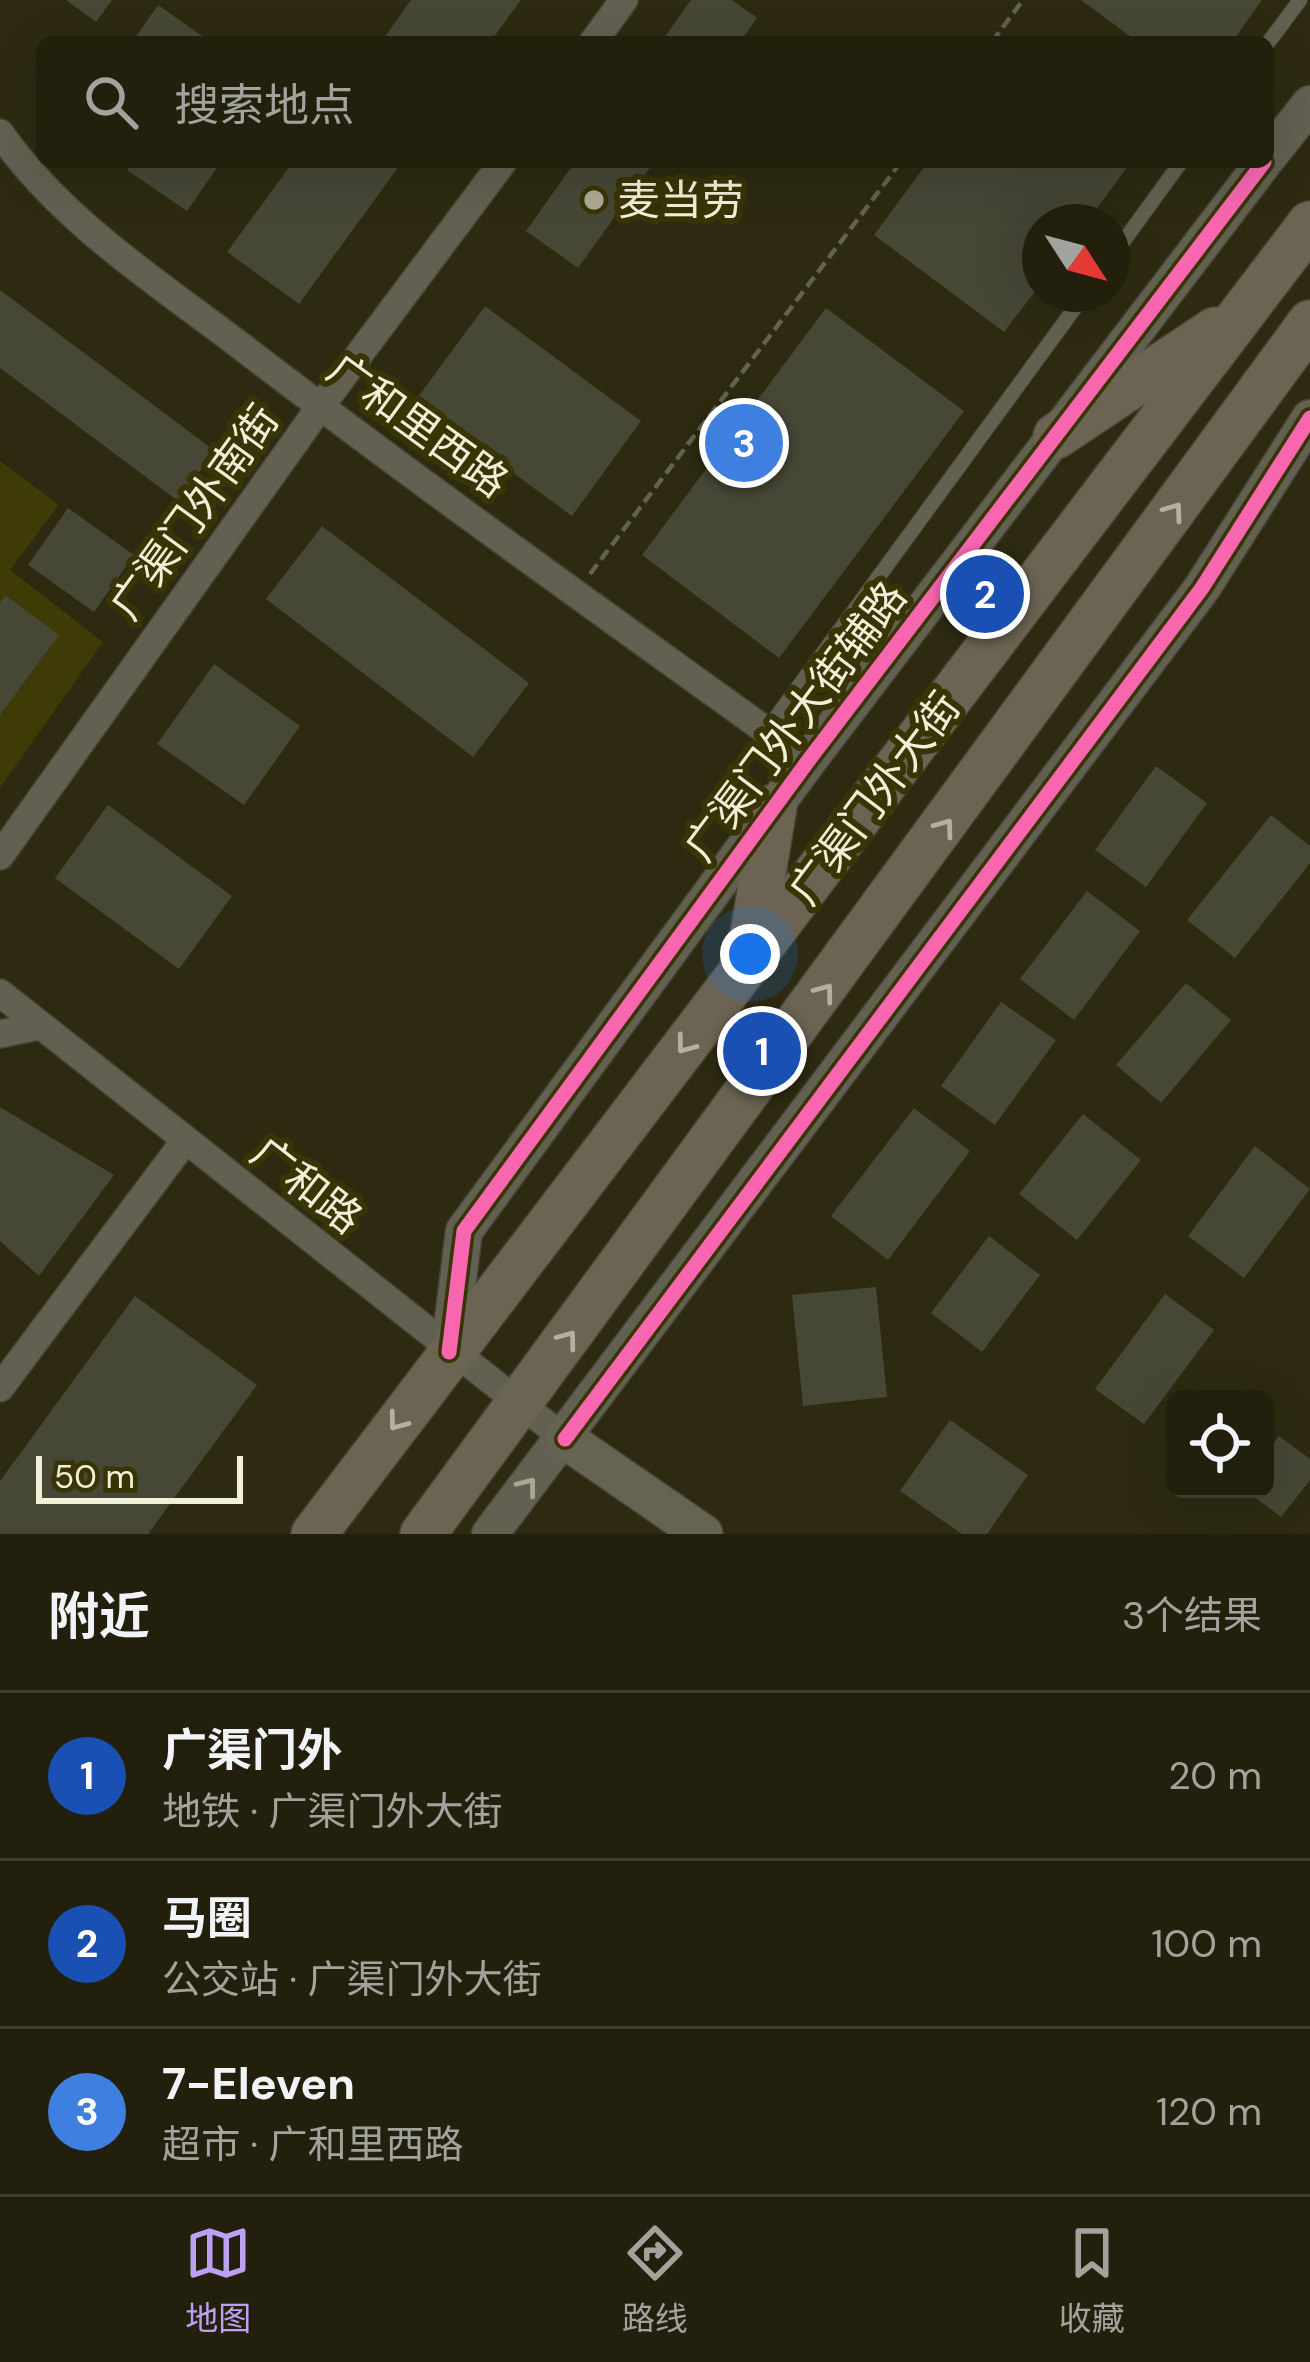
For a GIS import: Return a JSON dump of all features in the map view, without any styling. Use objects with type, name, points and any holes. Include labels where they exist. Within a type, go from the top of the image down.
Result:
[{"type":"main road","name":"广渠门外大街","points":[[314,1534],[1310,224]]},
{"type":"main road","points":[[1055,436],[1251,302]]},
{"type":"main road","name":"广渠门外大街","points":[[423,1534],[1309,325]]},
{"type":"main road","points":[[749,962],[774,807]]},
{"type":"main road","points":[[565,1438],[704,1534]]},
{"type":"street","points":[[597,36],[624,0]]},
{"type":"street","name":"广渠门外大街辅路","points":[[1274,149],[1310,104]]},
{"type":"street","name":"广和里西路","points":[[0,133],[51,196],[320,407],[808,761]]},
{"type":"street","name":"广渠门外南街","points":[[0,856],[320,407],[499,168]]},
{"type":"street","name":"广渠门外大街辅路","points":[[449,1352],[464,1231],[808,761],[1259,168]]},
{"type":"street","points":[[490,1534],[1202,588],[1310,418]]},
{"type":"street","name":"广和路","points":[[0,993],[449,1352],[565,1438]]},
{"type":"street","points":[[0,1034],[39,1026]]},
{"type":"street","points":[[0,1388],[184,1142]]},
{"type":"lane","points":[[1273,36],[1300,0]]},
{"type":"lane","points":[[1130,232],[1177,168]]},
{"type":"lane","points":[[766,731],[1072,312]]},
{"type":"path","points":[[996,36],[1023,0]]},
{"type":"path","points":[[576,592],[896,168]]},
{"type":"shaded area","points":[[0,461],[59,505],[10,570],[103,642],[0,788]]},
{"type":"building","points":[[66,0],[112,0],[96,22]]},
{"type":"building","points":[[411,0],[521,0],[494,36],[385,36]]},
{"type":"building","points":[[691,0],[732,0],[757,18],[744,36],[665,36]]},
{"type":"building","points":[[1081,0],[1262,0],[1236,36],[1130,36]]},
{"type":"building","points":[[158,5],[202,36],[136,36]]},
{"type":"building","points":[[128,168],[217,168],[187,211]]},
{"type":"building","points":[[289,168],[398,168],[299,304],[227,252]]},
{"type":"building","points":[[571,168],[650,168],[578,268],[526,231]]},
{"type":"building","points":[[924,168],[1127,168],[1100,204],[1022,204],[1022,308],[1004,332],[874,235]]},
{"type":"building","points":[[0,290],[215,451],[178,501],[0,368]]},
{"type":"building","points":[[485,306],[641,421],[572,516],[415,401]]},
{"type":"building","points":[[826,308],[964,411],[779,658],[642,555]]},
{"type":"building","points":[[68,508],[134,555],[94,612],[28,565]]},
{"type":"building","points":[[322,526],[529,683],[473,757],[266,599]]},
{"type":"building","points":[[5,595],[59,635],[0,715],[0,603]]},
{"type":"building","points":[[214,664],[300,726],[244,805],[157,744]]},
{"type":"building","points":[[1156,766],[1207,803],[1146,887],[1095,850]]},
{"type":"building","points":[[108,805],[232,896],[179,969],[55,878]]},
{"type":"building","points":[[1271,815],[1310,846],[1310,863],[1235,958],[1187,920]]},
{"type":"building","points":[[1087,891],[1140,931],[1074,1020],[1020,979]]},
{"type":"building","points":[[1186,983],[1231,1020],[1161,1103],[1116,1065]]},
{"type":"building","points":[[1001,1002],[1056,1040],[995,1125],[941,1086]]},
{"type":"building","points":[[0,1107],[114,1175],[39,1276],[0,1241]]},
{"type":"building","points":[[914,1108],[970,1151],[888,1260],[831,1216]]},
{"type":"building","points":[[1083,1114],[1141,1160],[1077,1240],[1019,1194]]},
{"type":"building","points":[[1255,1146],[1310,1189],[1244,1278],[1188,1236]]},
{"type":"building","points":[[989,1236],[1040,1275],[982,1352],[931,1313]]},
{"type":"building","points":[[876,1287],[887,1397],[803,1406],[792,1295]]},
{"type":"building","points":[[1165,1294],[1214,1330],[1144,1424],[1095,1389]]},
{"type":"building","points":[[135,1296],[257,1385],[148,1534],[0,1534],[0,1481]]},
{"type":"building","points":[[950,1420],[1028,1475],[987,1534],[962,1534],[900,1491]]},
{"type":"building","points":[[1279,1436],[1310,1459],[1310,1480],[1281,1517],[1256,1498],[1274,1498],[1274,1443]]},
{"type":"cycle path","points":[[449,1352],[464,1231],[808,761],[1259,168]]},
{"type":"cycle path","points":[[565,1439],[1202,588],[1310,418]]},
{"type":"place","name":"麦当劳","points":[[594,200]]},
{"type":"place","name":"7-Eleven","points":[[744,443]]},
{"type":"place","name":"马圈","points":[[985,594]]},
{"type":"place","name":"广渠门外","points":[[762,1051]]}]
